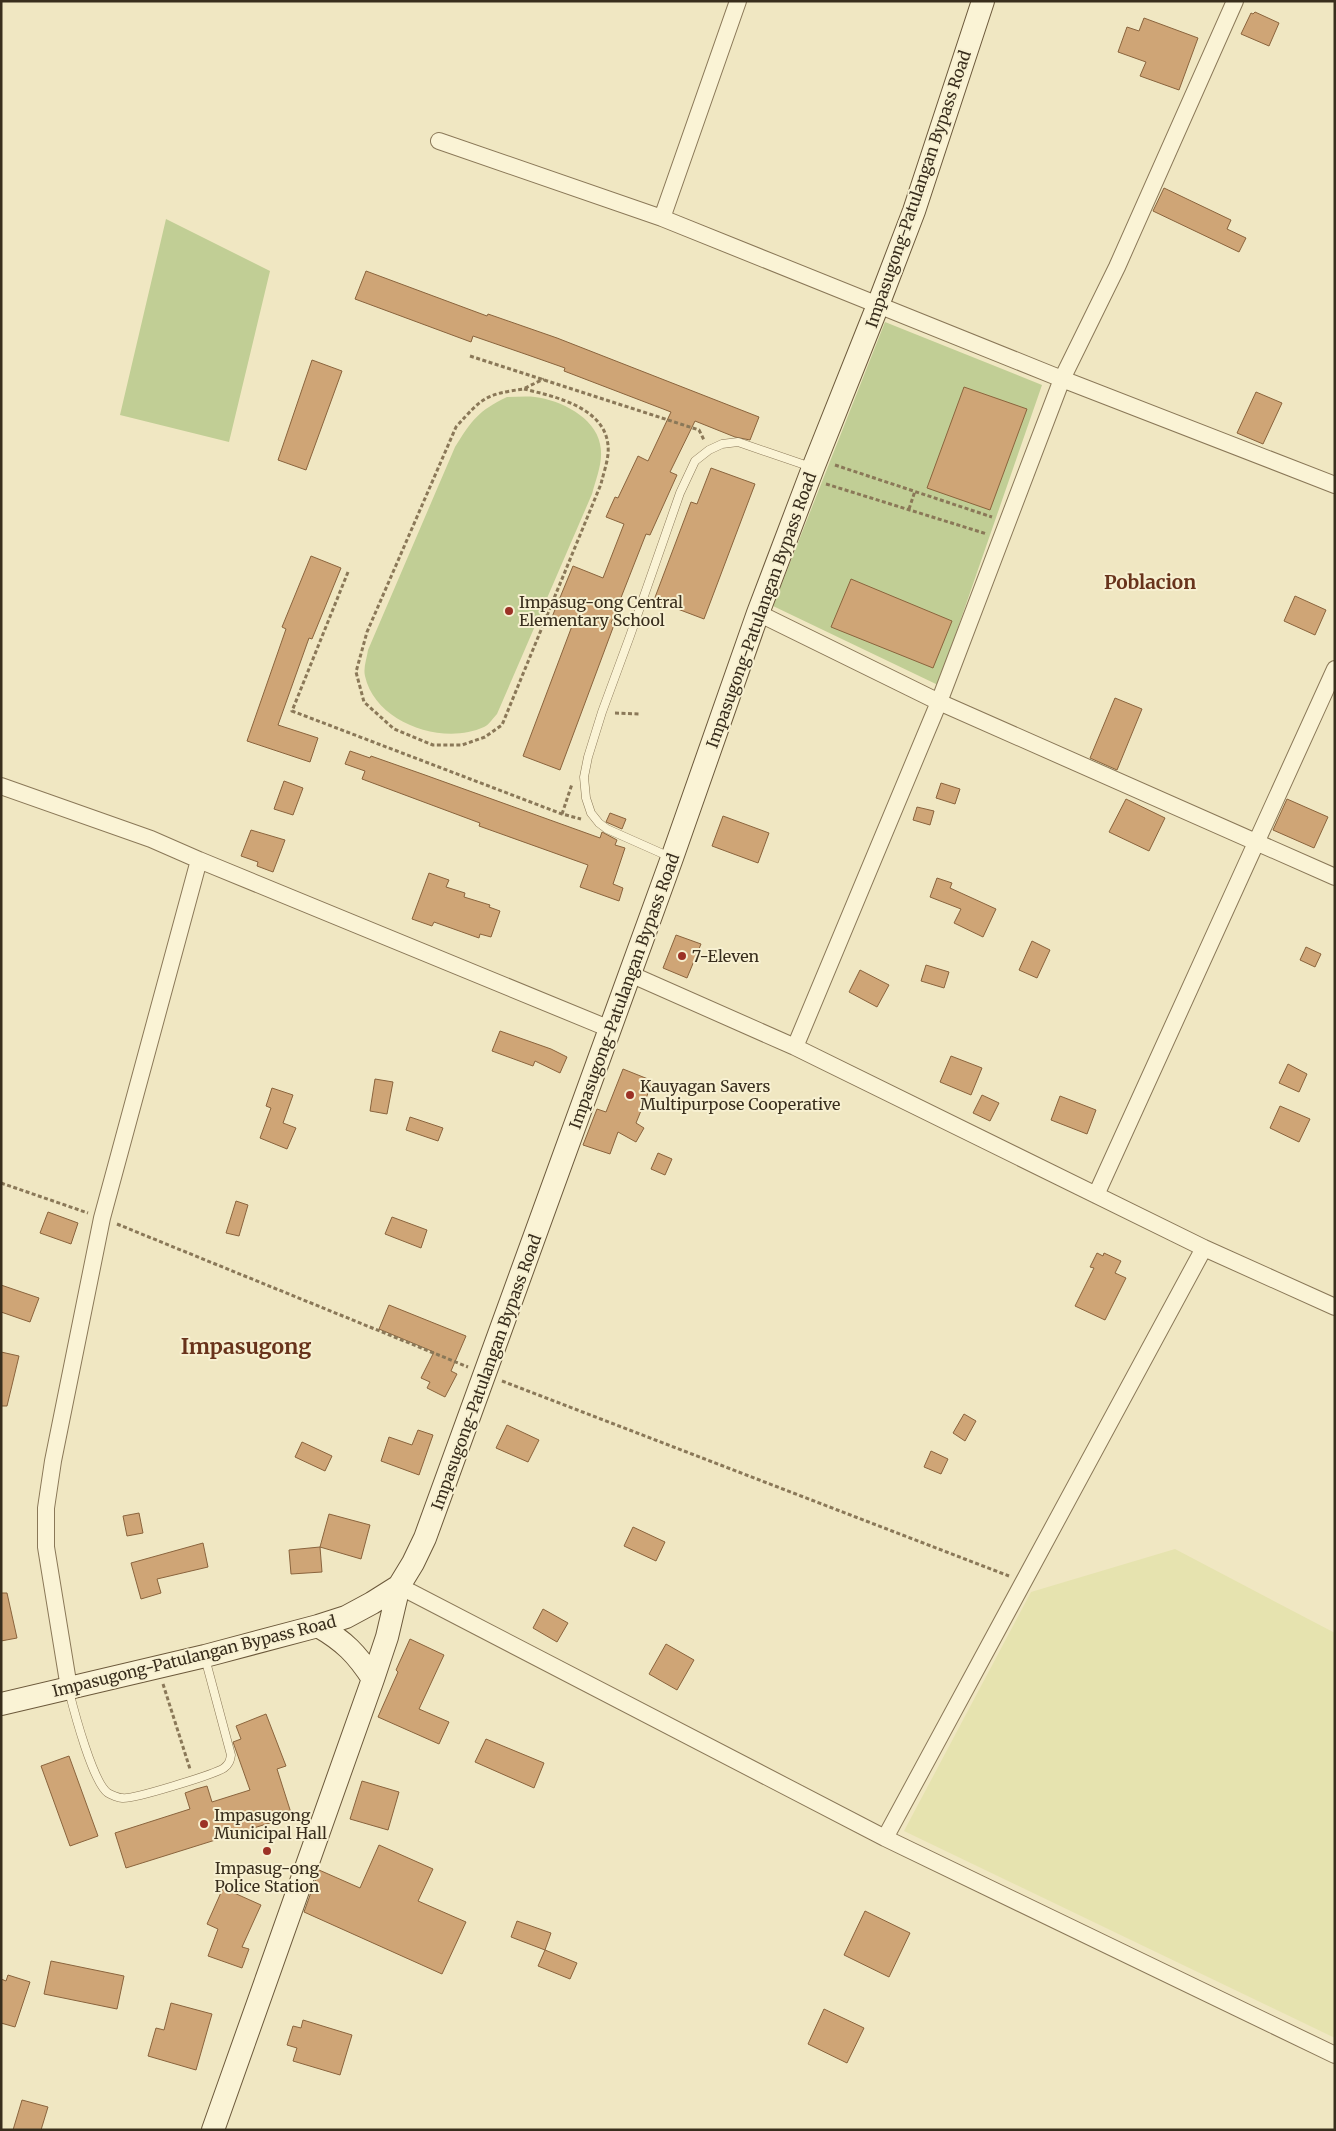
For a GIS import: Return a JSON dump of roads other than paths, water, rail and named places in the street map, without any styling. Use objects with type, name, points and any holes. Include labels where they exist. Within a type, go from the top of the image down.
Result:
[{"type":"main road","name":"Impasugong-Patulangan Bypass Road","points":[[1,1704],[205,1656],[346,1617],[399,1586],[413,1564],[425,1538],[630,974],[758,613],[812,468],[914,211],[983,1]]},
{"type":"main road","points":[[212,2130],[373,1679],[387,1637],[399,1586]]},
{"type":"main road","points":[[318,1626],[352,1650],[373,1679]]},
{"type":"street","points":[[662,218],[738,1]]},
{"type":"street","points":[[795,1047],[939,702],[1062,379],[1117,267],[1235,1]]},
{"type":"street","points":[[439,141],[662,218],[1062,379],[1335,485]]},
{"type":"street","points":[[758,613],[939,702],[1335,877]]},
{"type":"street","points":[[1096,1195],[1335,669]]},
{"type":"street","points":[[1,786],[151,839],[610,1029]]},
{"type":"street","points":[[69,1688],[46,1547],[46,1508],[53,1461],[102,1218],[199,860]]},
{"type":"street","points":[[630,974],[795,1047],[1204,1248],[1335,1307]]},
{"type":"street","points":[[885,1838],[1204,1248]]},
{"type":"street","points":[[399,1586],[885,1838],[1335,2055]]},
{"type":"lane","points":[[672,858],[607,829],[599,823],[591,813],[586,798],[584,777],[602,712],[680,494],[695,461],[709,450],[722,444],[738,442],[812,468]]},
{"type":"lane","points":[[69,1688],[75,1714],[98,1780],[108,1793],[124,1799],[193,1780],[222,1769],[229,1764],[231,1755],[205,1656]]},
{"type":"place","name":"Impasug-ong Central Elementary School","points":[[509,611]]},
{"type":"place","name":"7-Eleven","points":[[682,956]]},
{"type":"place","name":"Kauyagan Savers Multipurpose Cooperative","points":[[630,1095]]},
{"type":"place","name":"Impasugong Municipal Hall","points":[[204,1824]]},
{"type":"place","name":"Impasug-ong Police Station","points":[[267,1851]]},
{"type":"district","name":"Poblacion","points":[[1150,582]]},
{"type":"district","name":"Impasugong","points":[[246,1346]]}]
